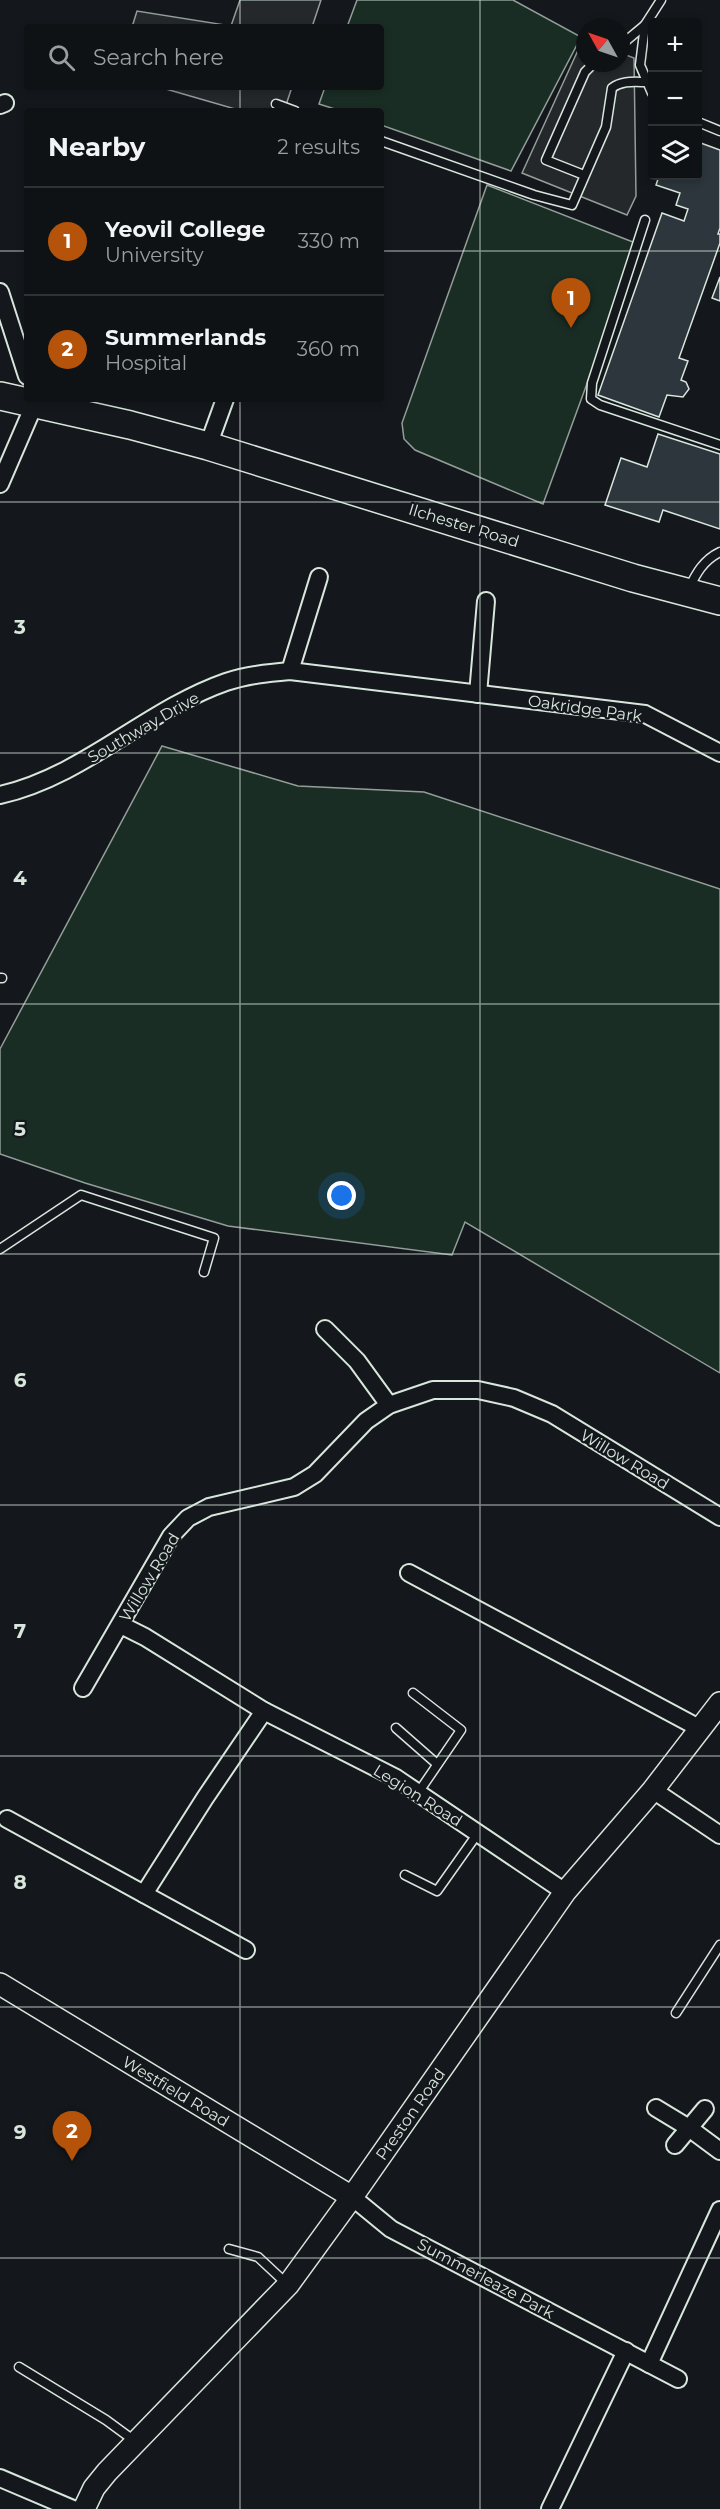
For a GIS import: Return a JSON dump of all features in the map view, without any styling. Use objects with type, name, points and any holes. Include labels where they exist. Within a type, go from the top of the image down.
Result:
[{"type":"highway","name":"Ilchester Road","points":[[0,396],[24,399]]},
{"type":"highway","name":"Ilchester Road","points":[[39,402],[208,446],[687,593],[720,601]]},
{"type":"street","points":[[0,292],[24,367]]},
{"type":"street","points":[[0,484],[35,402]]},
{"type":"street","points":[[208,446],[224,402]]},
{"type":"street","points":[[290,671],[319,576]]},
{"type":"street","points":[[478,694],[486,602]]},
{"type":"street","name":"Southway Drive","points":[[0,795],[31,787],[64,772],[188,699],[225,683],[254,674],[290,671],[478,694]]},
{"type":"street","name":"Oakridge Park","points":[[478,694],[645,714],[720,753]]},
{"type":"street","points":[[325,1329],[357,1361],[389,1405]]},
{"type":"street","name":"Willow Road","points":[[83,1688],[171,1536],[188,1518],[209,1507],[294,1486],[315,1474],[366,1421],[389,1405],[434,1390],[478,1390],[514,1398],[552,1414],[720,1517]]},
{"type":"street","points":[[409,1573],[699,1728]]},
{"type":"street","name":"Legion Road","points":[[121,1625],[145,1637],[264,1711],[396,1778],[565,1892]]},
{"type":"street","name":"Preston Road","points":[[84,2509],[94,2488],[288,2285],[565,1892],[653,1790],[720,1703]]},
{"type":"street","points":[[144,1894],[264,1711]]},
{"type":"street","points":[[653,1790],[720,1835]]},
{"type":"street","points":[[7,1819],[246,1950]]},
{"type":"street","name":"Westfield Road","points":[[0,1984],[352,2197]]},
{"type":"street","points":[[656,2108],[689,2128],[720,2151]]},
{"type":"street","points":[[675,2145],[705,2109]]},
{"type":"street","name":"Summerleaze Park","points":[[352,2197],[392,2229],[678,2379]]},
{"type":"street","points":[[649,2364],[720,2210]]},
{"type":"street","points":[[549,2509],[626,2351]]},
{"type":"street","points":[[0,2478],[73,2509]]},
{"type":"lane","points":[[630,38],[645,25],[661,0]]},
{"type":"lane","points":[[384,142],[534,195],[572,205],[606,127],[612,88],[618,84],[647,82],[640,65],[645,25]]},
{"type":"lane","points":[[584,175],[546,160],[585,72]]},
{"type":"lane","points":[[276,104],[287,108]]},
{"type":"lane","points":[[702,124],[720,131]]},
{"type":"lane","points":[[645,220],[592,383],[591,399],[600,405],[720,445]]},
{"type":"lane","points":[[687,593],[700,567],[720,552]]},
{"type":"lane","points":[[0,1249],[81,1195],[214,1238],[204,1272]]},
{"type":"lane","points":[[412,1693],[461,1730],[418,1793]]},
{"type":"lane","points":[[396,1728],[437,1764]]},
{"type":"lane","points":[[405,1875],[437,1891],[478,1833]]},
{"type":"lane","points":[[676,2013],[720,1945]]},
{"type":"lane","points":[[230,2249],[258,2257],[288,2285]]},
{"type":"lane","points":[[19,2367],[88,2408],[136,2442]]},
{"type":"green space","points":[[357,0],[513,0],[576,34],[576,47],[511,171],[384,126],[384,108],[332,108],[319,104],[324,90],[384,90],[384,24],[348,24]]},
{"type":"green space","points":[[487,185],[638,244],[543,504],[415,450],[404,439],[402,423]]},
{"type":"green space","points":[[162,746],[298,786],[424,792],[720,889],[720,1373],[465,1222],[452,1255],[228,1226],[85,1183],[0,1154],[0,1049]]},
{"type":"shaded area","points":[[240,0],[321,0],[313,24],[232,24]]},
{"type":"shaded area","points":[[137,11],[218,24],[133,24]]},
{"type":"shaded area","points":[[576,55],[576,72],[630,72],[630,56],[634,58],[636,196],[627,215],[522,173]]},
{"type":"shaded area","points":[[169,90],[291,90],[285,108],[232,108]]},
{"type":"building","points":[[702,143],[720,150],[720,228],[718,234],[720,234],[720,243],[679,358],[688,361],[681,380],[686,382],[689,389],[683,397],[667,395],[659,417],[598,395],[662,213],[684,221],[688,209],[676,205],[680,193],[656,185],[658,180],[702,180]]},
{"type":"building","points":[[720,277],[720,301],[712,298]]},
{"type":"building","points":[[658,434],[720,454],[720,529],[663,510],[659,522],[605,505],[621,458],[647,467]]},
{"type":"place","name":"Yeovil College","points":[[571,328]]},
{"type":"place","name":"Summerlands","points":[[72,2161]]}]
